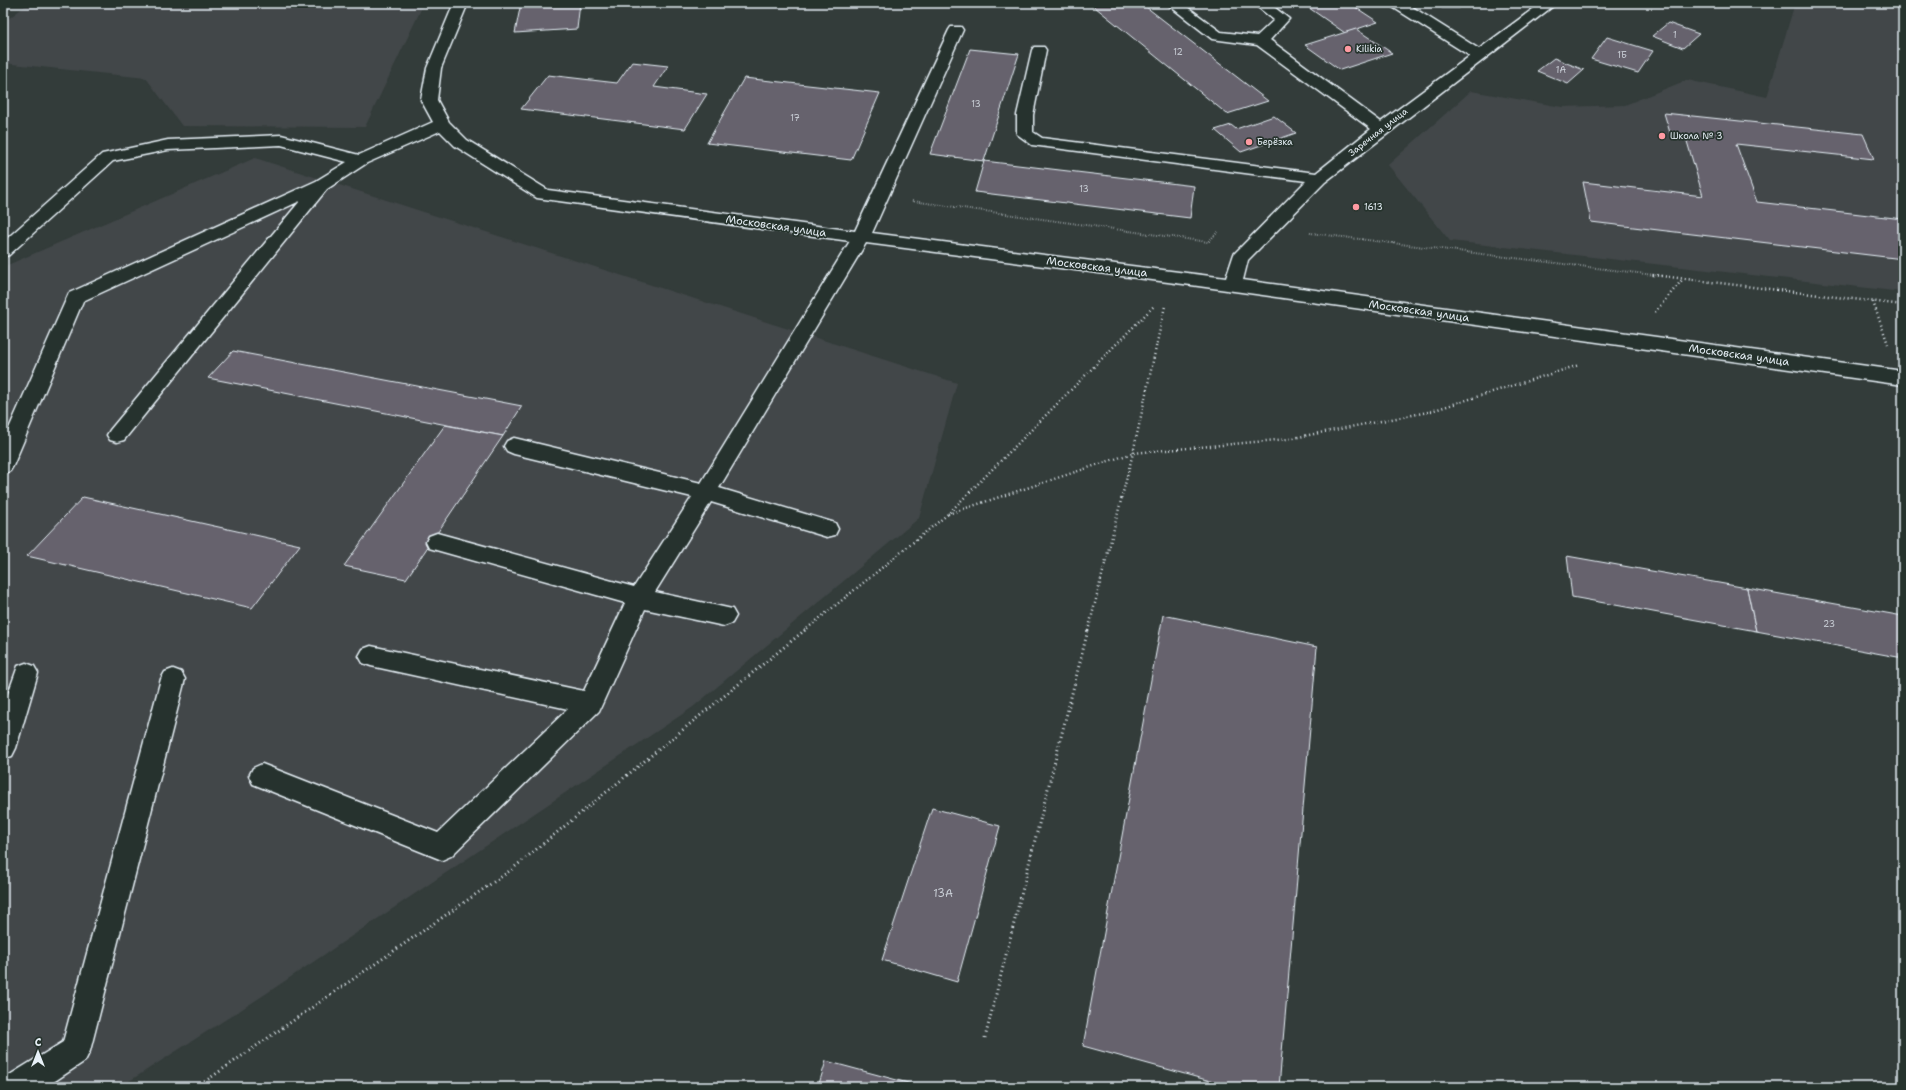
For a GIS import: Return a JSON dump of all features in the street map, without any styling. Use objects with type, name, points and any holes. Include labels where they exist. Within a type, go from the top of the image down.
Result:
[{"type":"street","name":"Московская улица","points":[[461,3],[434,68],[428,100],[442,124],[461,143],[542,194],[1233,285],[1902,381]]},
{"type":"street","points":[[1173,3],[1217,36],[1261,41],[1381,129]]},
{"type":"street","points":[[1260,3],[1282,18],[1261,41]]},
{"type":"street","points":[[1396,3],[1479,55]]},
{"type":"street","name":"Заречная улица","points":[[1233,285],[1240,258],[1319,178],[1381,129],[1550,3]]},
{"type":"street","points":[[262,776],[442,847],[590,703],[639,598],[706,492],[861,237],[956,30]]},
{"type":"street","points":[[1039,50],[1025,115],[1025,134],[1038,142],[1319,178]]},
{"type":"street","points":[[3,466],[75,297],[322,185],[361,160],[442,124]]},
{"type":"street","points":[[3,251],[108,157],[168,144],[281,140],[361,160]]},
{"type":"street","points":[[117,435],[322,185]]},
{"type":"street","points":[[514,446],[706,492],[826,529]]},
{"type":"street","points":[[437,542],[639,598],[724,616]]},
{"type":"street","points":[[371,656],[590,703]]},
{"type":"street","points":[[3,748],[26,673]]},
{"type":"street","points":[[19,1087],[75,1052],[173,679]]},
{"type":"path","points":[[880,196],[1201,242],[1208,242],[1219,232]]},
{"type":"path","points":[[1269,228],[1903,305]]},
{"type":"path","points":[[1654,313],[1683,278]]},
{"type":"path","points":[[985,1038],[1133,453],[1167,300]]},
{"type":"path","points":[[1873,302],[1902,381]]},
{"type":"path","points":[[197,1087],[511,870],[948,514],[1157,303]]},
{"type":"path","points":[[948,514],[1133,453],[1288,439],[1428,412],[1586,363]]},
{"type":"shaded area","points":[[29,3],[424,3],[365,127],[182,126],[146,78],[3,63],[3,23]]},
{"type":"shaded area","name":"Школа № 3","points":[[1795,3],[1903,3],[1903,292],[1450,241],[1388,165],[1471,91],[1562,107],[1625,105],[1687,80],[1767,97]]},
{"type":"shaded area","points":[[255,158],[957,383],[919,518],[693,707],[264,995],[120,1087],[3,1087],[3,267]]},
{"type":"building","points":[[521,3],[580,3],[577,29],[515,33]]},
{"type":"building","points":[[1090,3],[1141,3],[1268,101],[1227,114]]},
{"type":"building","points":[[1302,3],[1349,3],[1378,22],[1345,33]]},
{"type":"building","points":[[1434,3],[1471,3],[1459,8],[1442,8]]},
{"type":"building","points":[[1668,23],[1699,34],[1683,48],[1652,36]]},
{"type":"building","name":"Kilikia","points":[[1356,29],[1392,53],[1340,70],[1305,45]]},
{"type":"building","points":[[1607,37],[1653,51],[1638,73],[1591,59]]},
{"type":"building","points":[[970,49],[1019,54],[984,161],[930,154]]},
{"type":"building","points":[[1554,58],[1584,70],[1568,84],[1537,71]]},
{"type":"building","points":[[632,62],[668,66],[654,87],[707,94],[685,129],[521,109],[548,75],[617,83]]},
{"type":"building","points":[[744,78],[880,93],[851,160],[707,143]]},
{"type":"building","points":[[1664,113],[1863,134],[1874,159],[1736,144],[1757,202],[1903,219],[1903,259],[1591,222],[1583,182],[1703,196],[1686,138],[1671,136]]},
{"type":"building","name":"Берёзка","points":[[1274,116],[1296,133],[1241,152],[1215,130],[1231,125],[1236,129]]},
{"type":"building","points":[[984,161],[1194,186],[1190,218],[975,192]]},
{"type":"building","points":[[233,351],[522,406],[503,436],[208,378]]},
{"type":"building","points":[[445,425],[503,436],[406,579],[344,566]]},
{"type":"building","points":[[83,497],[300,545],[252,608],[27,556]]},
{"type":"building","points":[[1567,556],[1747,588],[1756,631],[1572,597]]},
{"type":"building","points":[[1747,588],[1903,616],[1903,658],[1756,631]]},
{"type":"building","points":[[1163,615],[1317,647],[1279,1087],[1232,1087],[1083,1046]]},
{"type":"building","points":[[932,808],[1000,826],[957,982],[882,960]]},
{"type":"building","points":[[826,1061],[923,1087],[818,1087]]},
{"type":"place","name":"Kilikia","points":[[1348,49]]},
{"type":"place","name":"Школа № 3","points":[[1662,136]]},
{"type":"place","name":"Берёзка","points":[[1249,142]]},
{"type":"place","name":"1613","points":[[1356,207]]}]
